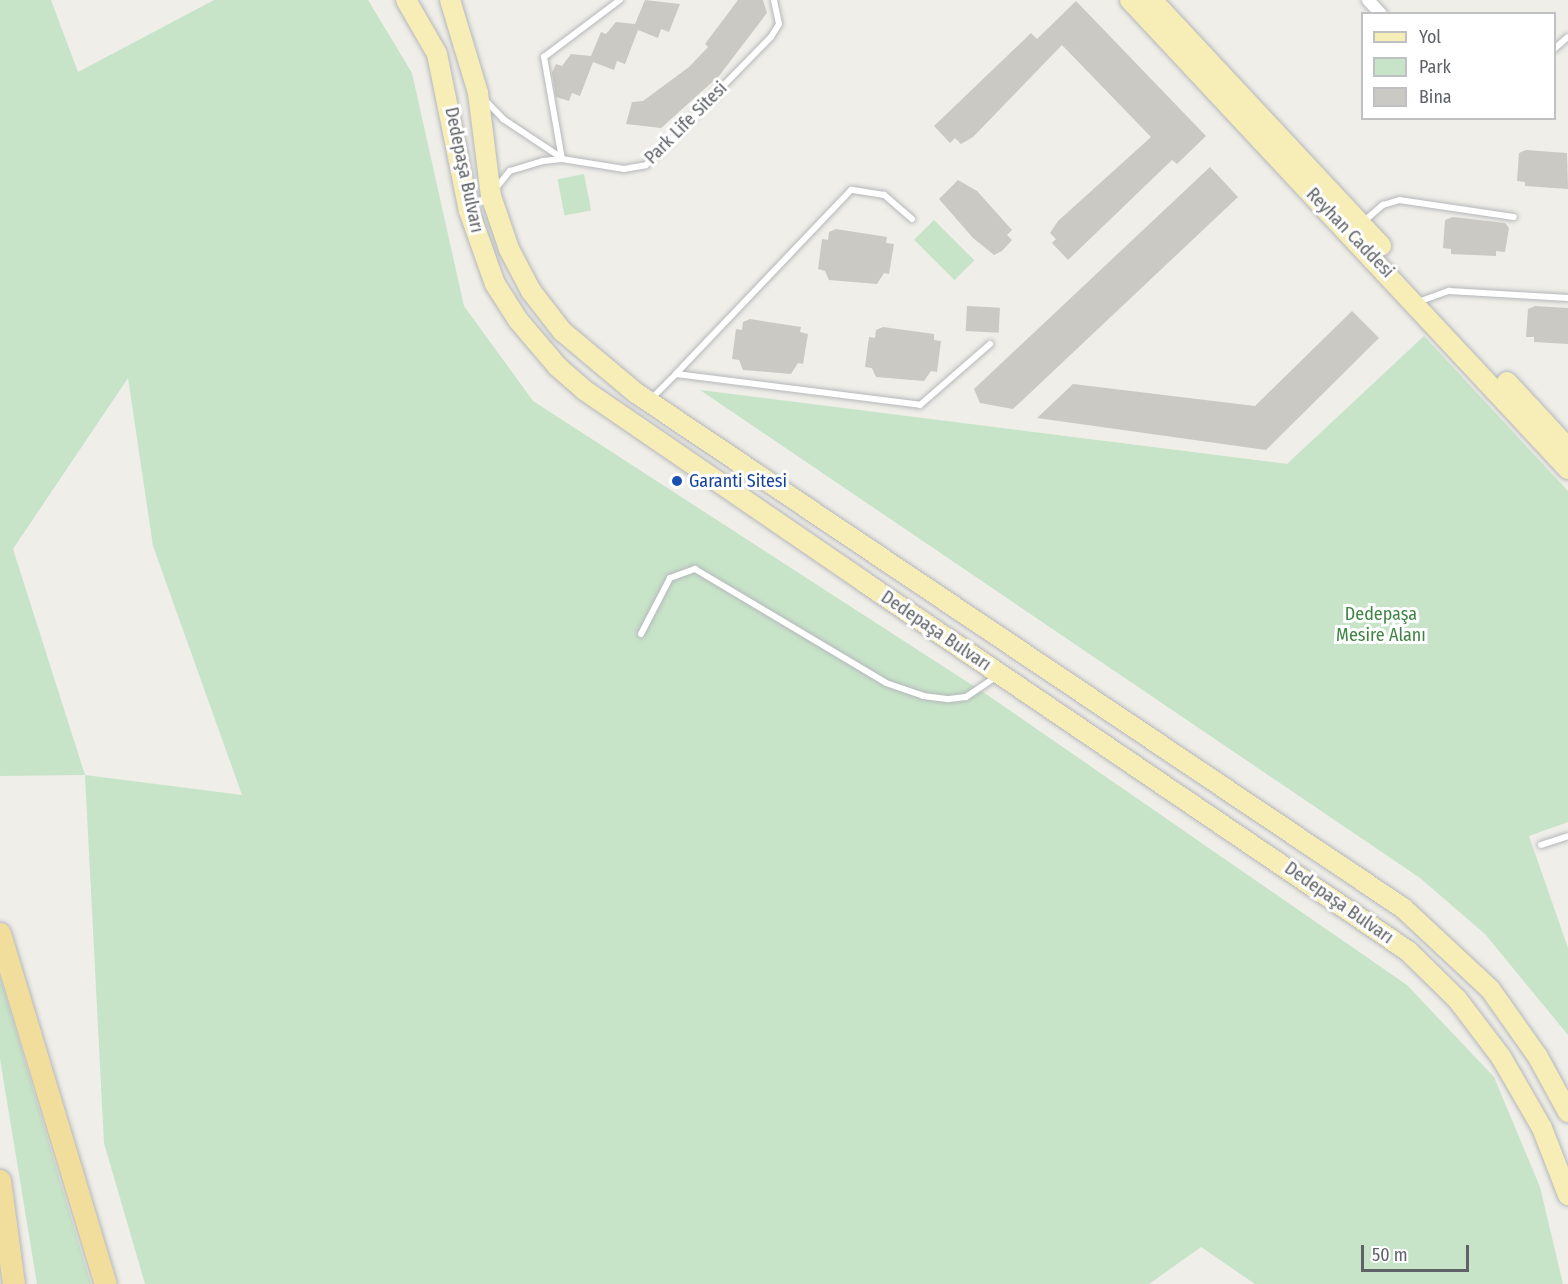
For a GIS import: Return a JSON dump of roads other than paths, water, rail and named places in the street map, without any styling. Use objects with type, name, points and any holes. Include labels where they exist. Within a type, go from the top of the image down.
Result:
[{"type":"highway","points":[[0,934],[106,1284]]},
{"type":"highway","points":[[0,1181],[14,1284]]},
{"type":"main road","name":"Dedepaşa Bulvarı","points":[[406,0],[437,54],[469,211],[495,284],[538,346],[584,390],[999,674],[1379,928],[1435,975],[1476,1023],[1518,1084],[1542,1128],[1568,1195]]},
{"type":"main road","name":"Dedepaşa Bulvarı","points":[[450,0],[478,93],[491,195],[509,249],[531,291],[596,364],[1403,908],[1490,990],[1538,1057],[1568,1112]]},
{"type":"main road","name":"Reyhan Caddesi","points":[[1130,0],[1357,230]]},
{"type":"main road","name":"Reyhan Caddesi","points":[[1152,0],[1357,230],[1422,300],[1568,448]]},
{"type":"main road","name":"Reyhan Caddesi","points":[[1422,300],[1568,469]]},
{"type":"street","points":[[1368,0],[1380,12]]},
{"type":"lane","points":[[562,159],[544,57],[621,0]]},
{"type":"lane","name":"Park Life Sitesi","points":[[562,159],[624,169],[646,165],[771,37],[779,24],[774,0]]},
{"type":"lane","points":[[1556,47],[1568,37]]},
{"type":"lane","points":[[478,93],[503,119],[562,159]]},
{"type":"lane","points":[[491,195],[510,171],[562,159]]},
{"type":"lane","points":[[649,401],[851,190],[884,195],[912,219]]},
{"type":"lane","points":[[1357,230],[1383,205],[1399,200],[1514,217]]},
{"type":"lane","points":[[1422,300],[1449,291],[1568,298]]},
{"type":"lane","points":[[676,374],[920,405],[990,344]]},
{"type":"lane","points":[[640,634],[670,578],[695,569],[721,581],[849,665],[914,693],[966,697],[999,674]]},
{"type":"lane","points":[[1541,845],[1568,836]]},
{"type":"place","name":"Garanti Sitesi","points":[[677,481]]},
{"type":"park label","name":"Dedepaşa Mesire Alanı","points":[[1381,625]]}]
